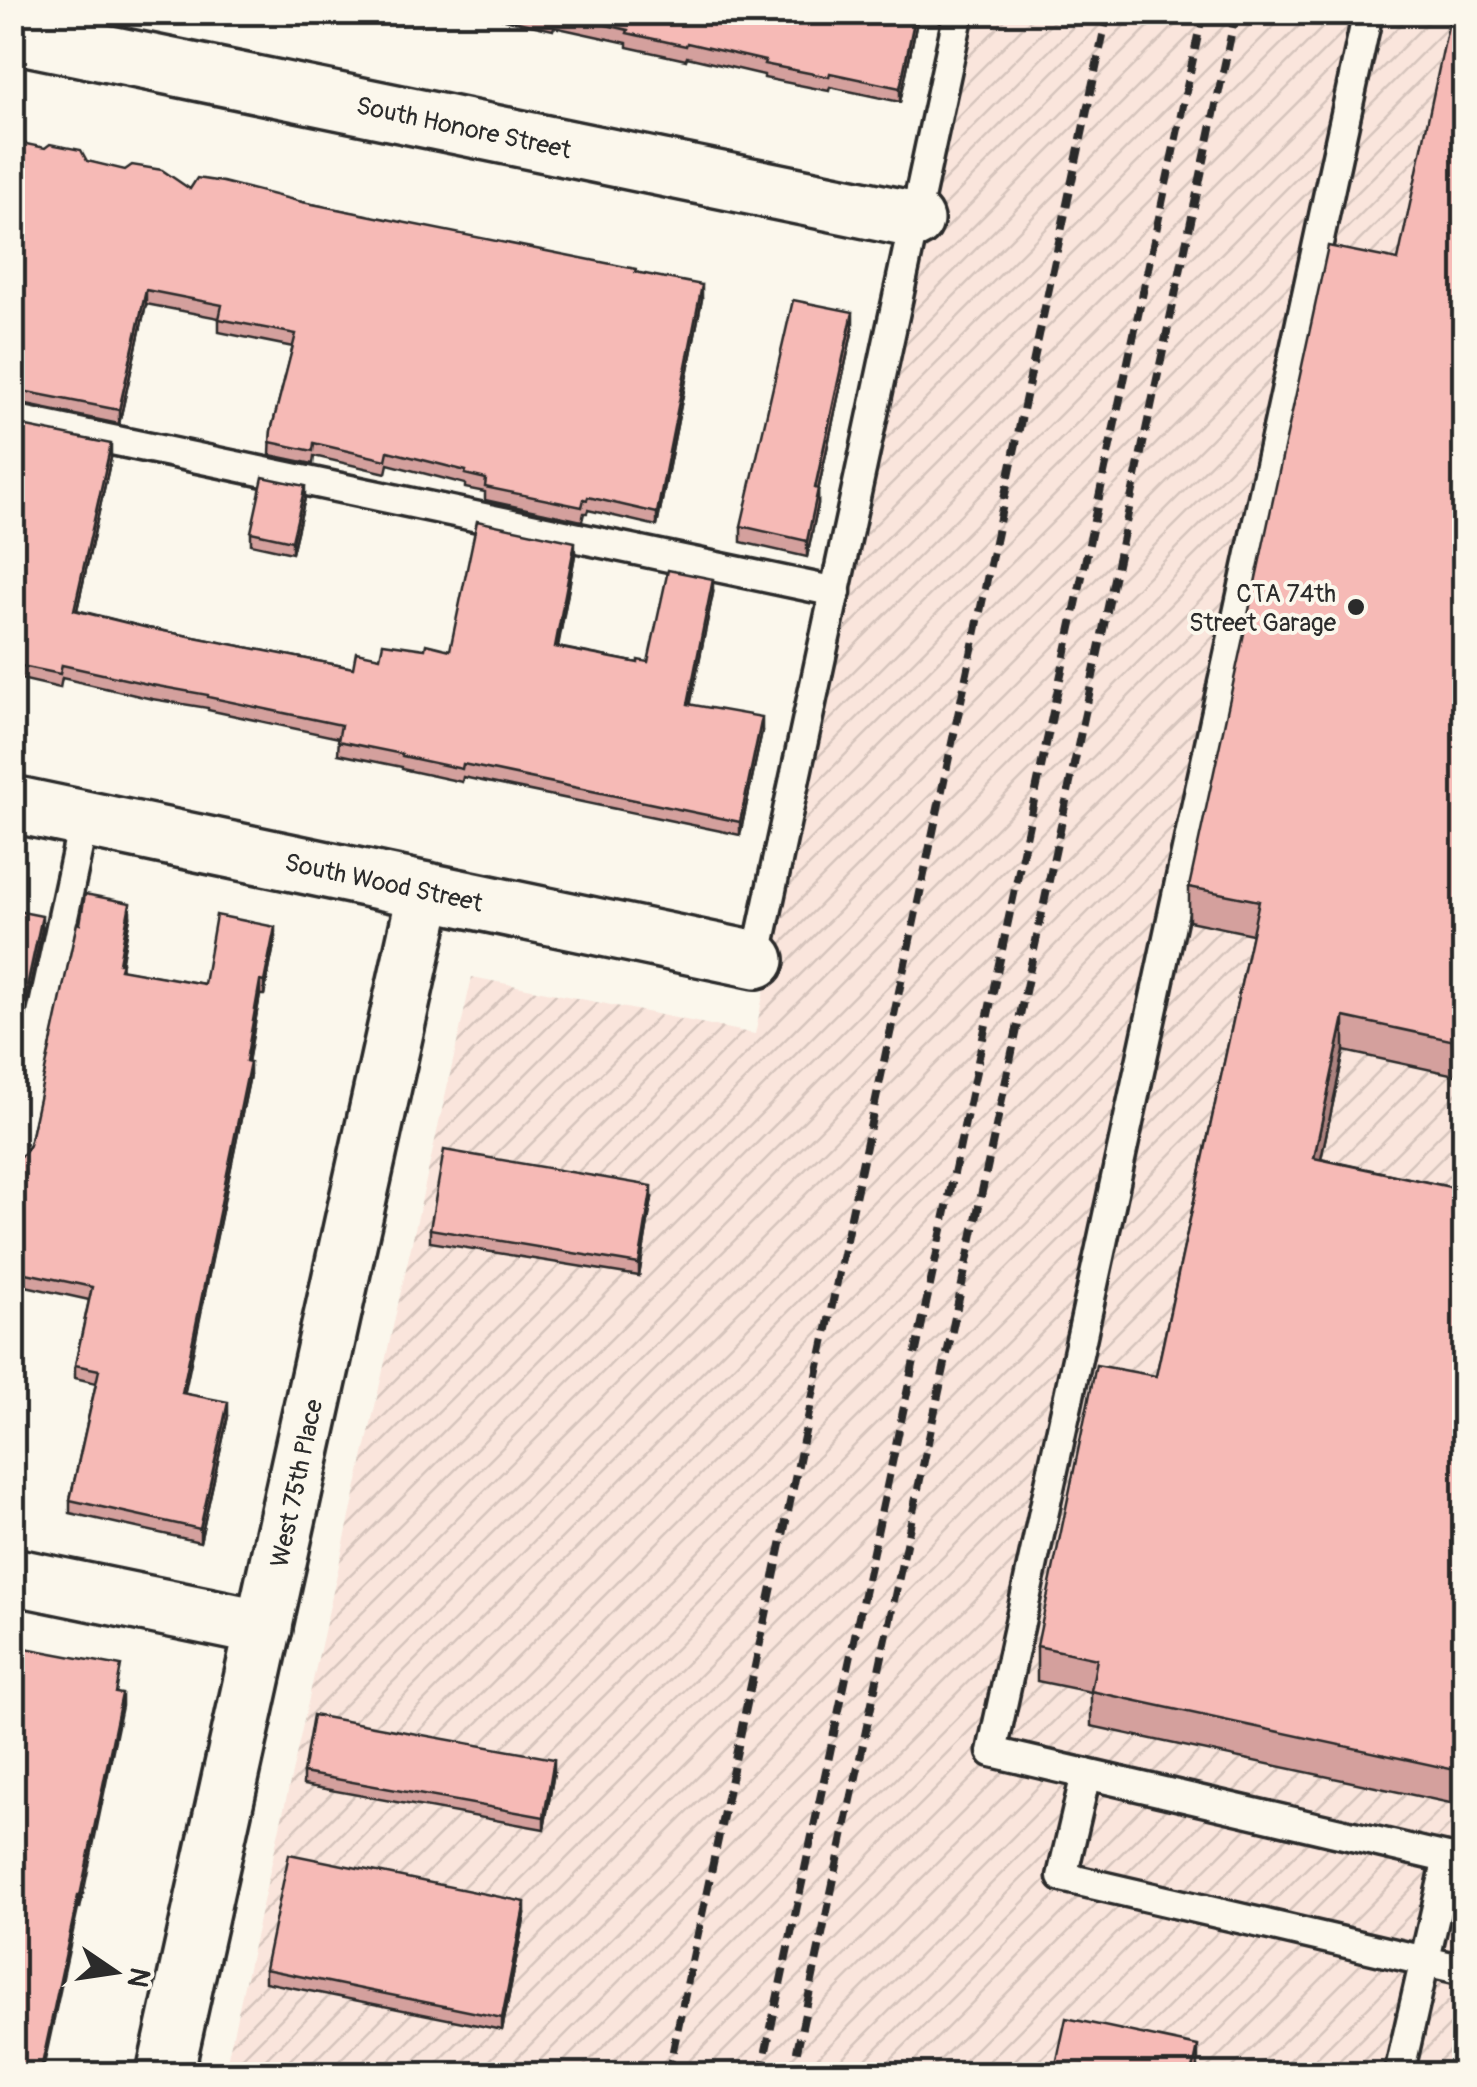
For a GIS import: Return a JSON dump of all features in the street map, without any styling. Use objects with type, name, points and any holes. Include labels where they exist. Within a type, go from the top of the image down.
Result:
[{"type":"street","name":"South Honore Street","points":[[12,34],[915,220]]},
{"type":"street","name":"South Wood Street","points":[[12,804],[756,960]]},
{"type":"street","name":"West 75th Place","points":[[165,2074],[426,891]]},
{"type":"street","points":[[12,1576],[264,1628]]},
{"type":"lane","points":[[756,960],[959,12]]},
{"type":"lane","points":[[1368,12],[992,1752],[1456,1860],[1424,1960],[1399,2074]]},
{"type":"lane","points":[[12,419],[836,592]]},
{"type":"lane","points":[[12,1155],[84,820]]},
{"type":"lane","points":[[1086,1774],[1062,1877],[1464,1970]]},
{"type":"shaded area","points":[[971,13],[1464,13],[1464,2074],[224,2074],[472,977],[755,1034]]},
{"type":"building","points":[[538,12],[916,12],[900,88],[764,64],[765,61],[687,43],[686,46]]},
{"type":"building","name":"CTA 74th Street Garage","points":[[1451,12],[1464,12],[1464,1043],[1344,1017],[1314,1158],[1464,1190],[1464,1772],[1091,1691],[1097,1659],[1037,1646],[1096,1365],[1156,1376],[1259,901],[1189,887],[1328,246],[1398,260]]},
{"type":"building","points":[[12,141],[81,150],[87,161],[125,170],[132,165],[162,170],[190,189],[197,178],[223,182],[702,285],[657,513],[588,497],[582,507],[485,487],[486,479],[465,474],[466,471],[388,451],[386,460],[314,443],[313,451],[270,442],[296,334],[219,319],[222,305],[146,290],[119,410],[12,389]]},
{"type":"building","points":[[793,300],[853,312],[807,541],[741,526]]},
{"type":"building","points":[[12,424],[111,444],[74,610],[148,628],[353,668],[356,652],[380,657],[383,643],[425,649],[426,644],[450,650],[477,521],[575,542],[555,647],[648,662],[668,570],[713,579],[688,704],[762,717],[740,822],[338,741],[341,725],[208,695],[62,665],[60,674],[12,664]]},
{"type":"building","points":[[263,477],[305,486],[292,541],[251,532]]},
{"type":"building","points":[[85,894],[130,903],[120,969],[204,984],[216,915],[275,927],[264,982],[260,981],[246,1061],[250,1062],[182,1393],[228,1402],[200,1529],[70,1500],[99,1370],[75,1365],[92,1287],[12,1270],[12,1158],[24,1154],[29,1145]]},
{"type":"building","points":[[12,910],[42,916],[12,1056]]},
{"type":"building","points":[[444,1150],[652,1186],[639,1264],[430,1229]]},
{"type":"building","points":[[25,1648],[121,1666],[116,1693],[122,1694],[40,2074],[12,2074],[12,1654],[24,1656]]},
{"type":"building","points":[[313,1715],[554,1759],[544,1817],[303,1773]]},
{"type":"building","points":[[289,1854],[525,1902],[502,2018],[265,1969]]},
{"type":"building","points":[[1066,2018],[1198,2046],[1192,2074],[1054,2074]]},
{"type":"railway","points":[[668,2074],[1108,12]]},
{"type":"railway","points":[[761,2074],[1203,12]]},
{"type":"railway","points":[[792,2074],[1236,12]]},
{"type":"place","name":"CTA 74th Street Garage","points":[[1356,607]]}]
